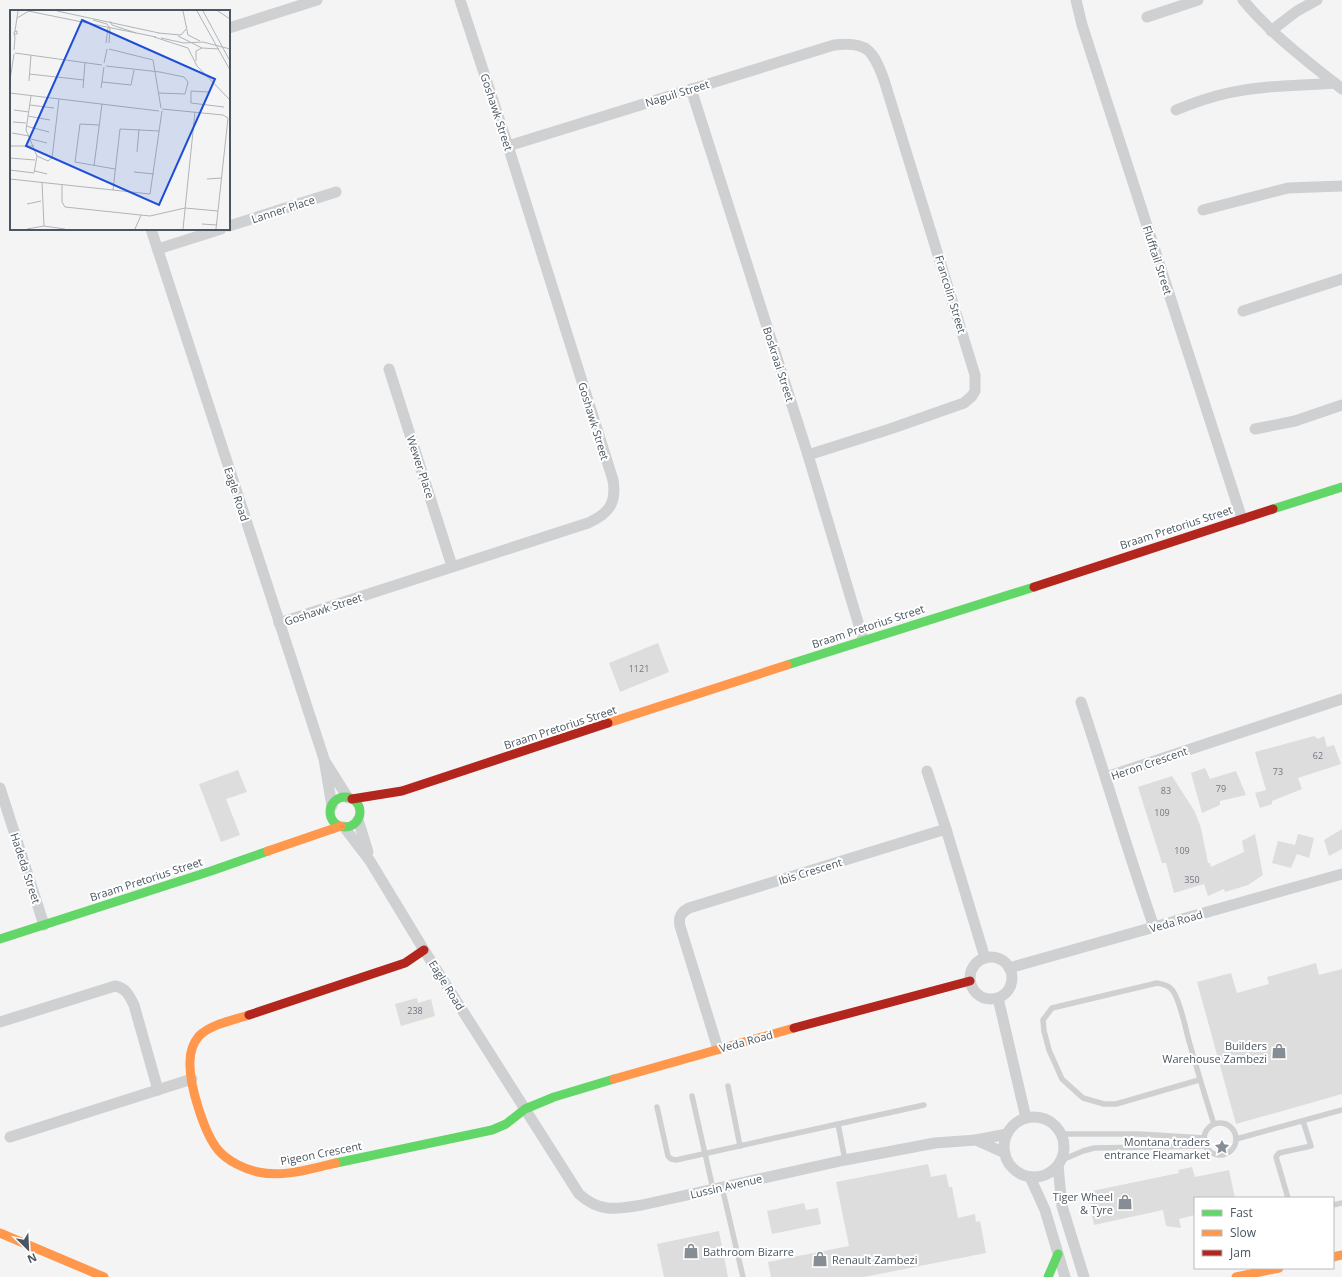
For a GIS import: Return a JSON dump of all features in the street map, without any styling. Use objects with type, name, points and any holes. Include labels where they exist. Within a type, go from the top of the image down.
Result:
[{"type":"main road","name":"Braam Pretorius Street","points":[[350,798],[402,791],[863,639],[989,601],[1342,487]]},
{"type":"main road","name":"Braam Pretorius Street","points":[[359,817],[402,791]]},
{"type":"main road","points":[[350,798],[359,806],[359,817],[351,826],[342,826],[334,822],[331,808],[339,799],[350,798]]},
{"type":"main road","name":"Braam Pretorius Street","points":[[298,840],[323,822],[331,808]]},
{"type":"main road","name":"Braam Pretorius Street","points":[[0,939],[342,826]]},
{"type":"main road","name":"Pigeon Crescent","points":[[424,950],[401,964],[211,1028],[201,1035],[194,1044],[190,1063],[192,1079],[207,1132],[217,1149],[227,1157],[256,1172],[272,1174],[293,1172],[492,1130],[506,1124],[525,1109]]},
{"type":"main road","name":"Veda Road","points":[[525,1109],[554,1097],[718,1049],[970,981]]},
{"type":"main road","points":[[0,1233],[104,1277]]},
{"type":"main road","points":[[1048,1277],[1058,1254]]},
{"type":"main road","points":[[1236,1277],[1274,1269]]},
{"type":"street","points":[[230,28],[317,0]]},
{"type":"street","name":"Goshawk Street","points":[[279,623],[597,519],[607,512],[612,501],[614,493],[613,480],[508,146],[460,0]]},
{"type":"street","name":"Flufftail Street","points":[[1076,0],[1087,40],[1242,519]]},
{"type":"street","points":[[1147,17],[1198,0]]},
{"type":"street","points":[[1244,0],[1271,30],[1291,49],[1338,86]]},
{"type":"street","points":[[1271,30],[1297,11],[1317,0]]},
{"type":"street","name":"Naguil Street","points":[[508,146],[834,45],[847,44]]},
{"type":"street","name":"Francolin Street","points":[[808,455],[945,411],[969,400],[975,391],[975,375],[879,66],[875,58],[863,46],[847,44]]},
{"type":"street","points":[[1176,110],[1209,98],[1251,89],[1338,86]]},
{"type":"street","name":"Boskraai Street","points":[[691,89],[808,455],[863,639]]},
{"type":"street","points":[[1203,210],[1288,188],[1342,186]]},
{"type":"street","name":"Lanner Place","points":[[230,226],[336,192]]},
{"type":"street","name":"Eagle Road","points":[[151,230],[324,759],[331,808]]},
{"type":"street","points":[[158,249],[218,230]]},
{"type":"street","points":[[1243,311],[1342,279]]},
{"type":"street","name":"Wewer Place","points":[[389,369],[452,566]]},
{"type":"street","points":[[1255,429],[1317,415],[1342,405]]},
{"type":"street","name":"Heron Crescent","points":[[1154,927],[1131,861],[1106,777],[1342,699]]},
{"type":"street","points":[[1081,702],[1106,777]]},
{"type":"street","name":"Eagle Road","points":[[324,759],[350,798]]},
{"type":"street","points":[[927,771],[985,958]]},
{"type":"street","name":"Hadeda Street","points":[[0,788],[44,925]]},
{"type":"street","name":"Eagle Road","points":[[359,817],[370,861]]},
{"type":"street","name":"Eagle Road","points":[[342,826],[370,861],[424,950],[525,1109]]},
{"type":"street","name":"Ibis Crescent","points":[[718,1049],[680,926],[680,916],[684,911],[946,829]]},
{"type":"street","name":"Veda Road","points":[[1009,968],[1342,874]]},
{"type":"street","points":[[989,957],[999,959],[1009,968],[1012,977],[1010,987],[998,998],[989,999],[979,995],[974,991],[970,981],[970,974],[973,967],[985,958],[989,957]]},
{"type":"street","points":[[0,1022],[115,986],[121,988],[127,992],[134,1004],[158,1090]]},
{"type":"street","points":[[998,998],[1026,1118]]},
{"type":"street","points":[[10,1137],[192,1079]]},
{"type":"street","name":"Lussin Avenue","points":[[525,1109],[579,1194],[586,1200],[606,1209],[619,1209],[845,1160],[935,1143],[976,1140],[1007,1134]]},
{"type":"street","points":[[1060,1163],[1046,1175],[1030,1177],[1021,1174],[1013,1169],[1008,1161],[1004,1143],[1007,1134],[1017,1123],[1026,1118],[1036,1117],[1055,1125],[1061,1134],[1065,1147],[1060,1163],[1062,1206],[1084,1277]]},
{"type":"street","name":"Lussin Avenue","points":[[976,1140],[1005,1152]]},
{"type":"street","points":[[1030,1177],[1045,1210],[1065,1277]]},
{"type":"lane","points":[[1199,1080],[1116,1104],[1104,1104],[1082,1098],[1062,1079],[1058,1073],[1049,1050],[1043,1020],[1052,1008],[1157,983],[1169,986],[1173,991],[1181,1013],[1199,1080],[1214,1124]]},
{"type":"lane","points":[[728,1086],[740,1146]]},
{"type":"lane","points":[[692,1096],[705,1154],[718,1188],[743,1277]]},
{"type":"lane","points":[[657,1107],[668,1156],[671,1159],[676,1160],[924,1105]]},
{"type":"lane","points":[[1236,1139],[1342,1110]]},
{"type":"lane","points":[[1288,1197],[1276,1157],[1279,1154],[1311,1146],[1303,1121]]},
{"type":"lane","points":[[1220,1123],[1226,1124],[1232,1128],[1236,1139],[1233,1149],[1229,1153],[1218,1156],[1212,1154],[1205,1146],[1204,1138],[1206,1130],[1214,1124],[1220,1123]]},
{"type":"lane","points":[[838,1124],[845,1160]]},
{"type":"lane","points":[[1061,1134],[1139,1134],[1204,1138]]},
{"type":"lane","points":[[1060,1163],[1079,1152],[1094,1148],[1205,1146]]},
{"type":"building","points":[[658,643],[669,672],[620,692],[609,663]]},
{"type":"building","points":[[1314,736],[1318,739],[1324,736],[1327,747],[1334,745],[1341,764],[1298,778],[1302,789],[1272,801],[1272,804],[1260,808],[1255,793],[1266,790],[1255,752]]},
{"type":"building","points":[[1205,768],[1210,779],[1236,771],[1246,795],[1220,801],[1220,805],[1202,813],[1191,773]]},
{"type":"building","points":[[238,770],[247,792],[226,799],[240,835],[221,842],[199,784]]},
{"type":"building","points":[[1172,776],[1195,812],[1201,828],[1208,863],[1210,863],[1211,867],[1244,852],[1242,841],[1255,834],[1263,875],[1248,885],[1225,892],[1224,889],[1208,896],[1204,884],[1174,893],[1166,863],[1162,863],[1138,787]]},
{"type":"building","points":[[1342,829],[1342,849],[1329,856],[1324,840]]},
{"type":"building","points":[[1298,834],[1314,838],[1309,858],[1297,854],[1291,868],[1272,863],[1278,841],[1295,845]]},
{"type":"building","name":"Builders Warehouse Zambezi","points":[[1316,963],[1319,975],[1342,969],[1342,1094],[1236,1124],[1197,982],[1231,973],[1237,993],[1269,984],[1267,977]]},
{"type":"building","points":[[417,998],[418,1003],[431,999],[435,1016],[401,1026],[395,1004]]},
{"type":"building","points":[[928,1164],[931,1177],[946,1174],[949,1187],[952,1187],[958,1218],[975,1214],[976,1222],[980,1221],[986,1253],[864,1277],[771,1277],[768,1262],[849,1246],[836,1182]]},
{"type":"building","points":[[1192,1167],[1195,1177],[1229,1170],[1235,1197],[1194,1197],[1194,1215],[1179,1219],[1181,1228],[1166,1226],[1163,1210],[1094,1225],[1087,1192],[1179,1173],[1178,1170]]},
{"type":"building","points":[[804,1203],[806,1210],[818,1208],[821,1224],[772,1234],[767,1211]]},
{"type":"building","name":"Bathroom Bizarre","points":[[719,1231],[728,1277],[664,1277],[657,1244]]},
{"type":"traffic: fast","points":[[1273,509],[1342,487]]},
{"type":"traffic: fast","points":[[787,665],[1034,587]]},
{"type":"traffic: fast","points":[[345,797],[351,798],[359,806],[360,812],[359,818],[351,826],[345,827],[339,826],[331,818],[330,812],[331,806],[339,798],[345,797]]},
{"type":"traffic: fast","points":[[0,939],[211,871],[268,851]]},
{"type":"traffic: fast","points":[[336,1163],[492,1130],[506,1124],[525,1109],[554,1097],[614,1079]]},
{"type":"traffic: fast","points":[[1048,1277],[1058,1254]]},
{"type":"traffic: slow","points":[[608,723],[787,665]]},
{"type":"traffic: slow","points":[[268,851],[341,826]]},
{"type":"traffic: slow","points":[[249,1015],[210,1028],[199,1036],[191,1052],[190,1071],[198,1108],[213,1143],[223,1155],[242,1167],[268,1174],[308,1170],[336,1163]]},
{"type":"traffic: slow","points":[[614,1079],[794,1028]]},
{"type":"traffic: slow","points":[[0,1233],[104,1277]]},
{"type":"traffic: slow","points":[[1334,1257],[1342,1255]]},
{"type":"traffic: slow","points":[[1236,1277],[1274,1269]]},
{"type":"traffic: jam","points":[[1034,587],[1273,509]]},
{"type":"traffic: jam","points":[[352,799],[402,791],[608,723]]},
{"type":"traffic: jam","points":[[249,1015],[405,963],[424,950]]},
{"type":"traffic: jam","points":[[794,1028],[970,981]]},
{"type":"place","name":"Builders Warehouse Zambezi","points":[[1279,1051]]},
{"type":"place","name":"Montana traders entrance Fleamarket","points":[[1222,1147]]},
{"type":"place","name":"Tiger Wheel & Tyre","points":[[1125,1202]]},
{"type":"place","name":"Bathroom Bizarre","points":[[691,1251]]},
{"type":"place","name":"Renault Zambezi","points":[[820,1259]]}]
